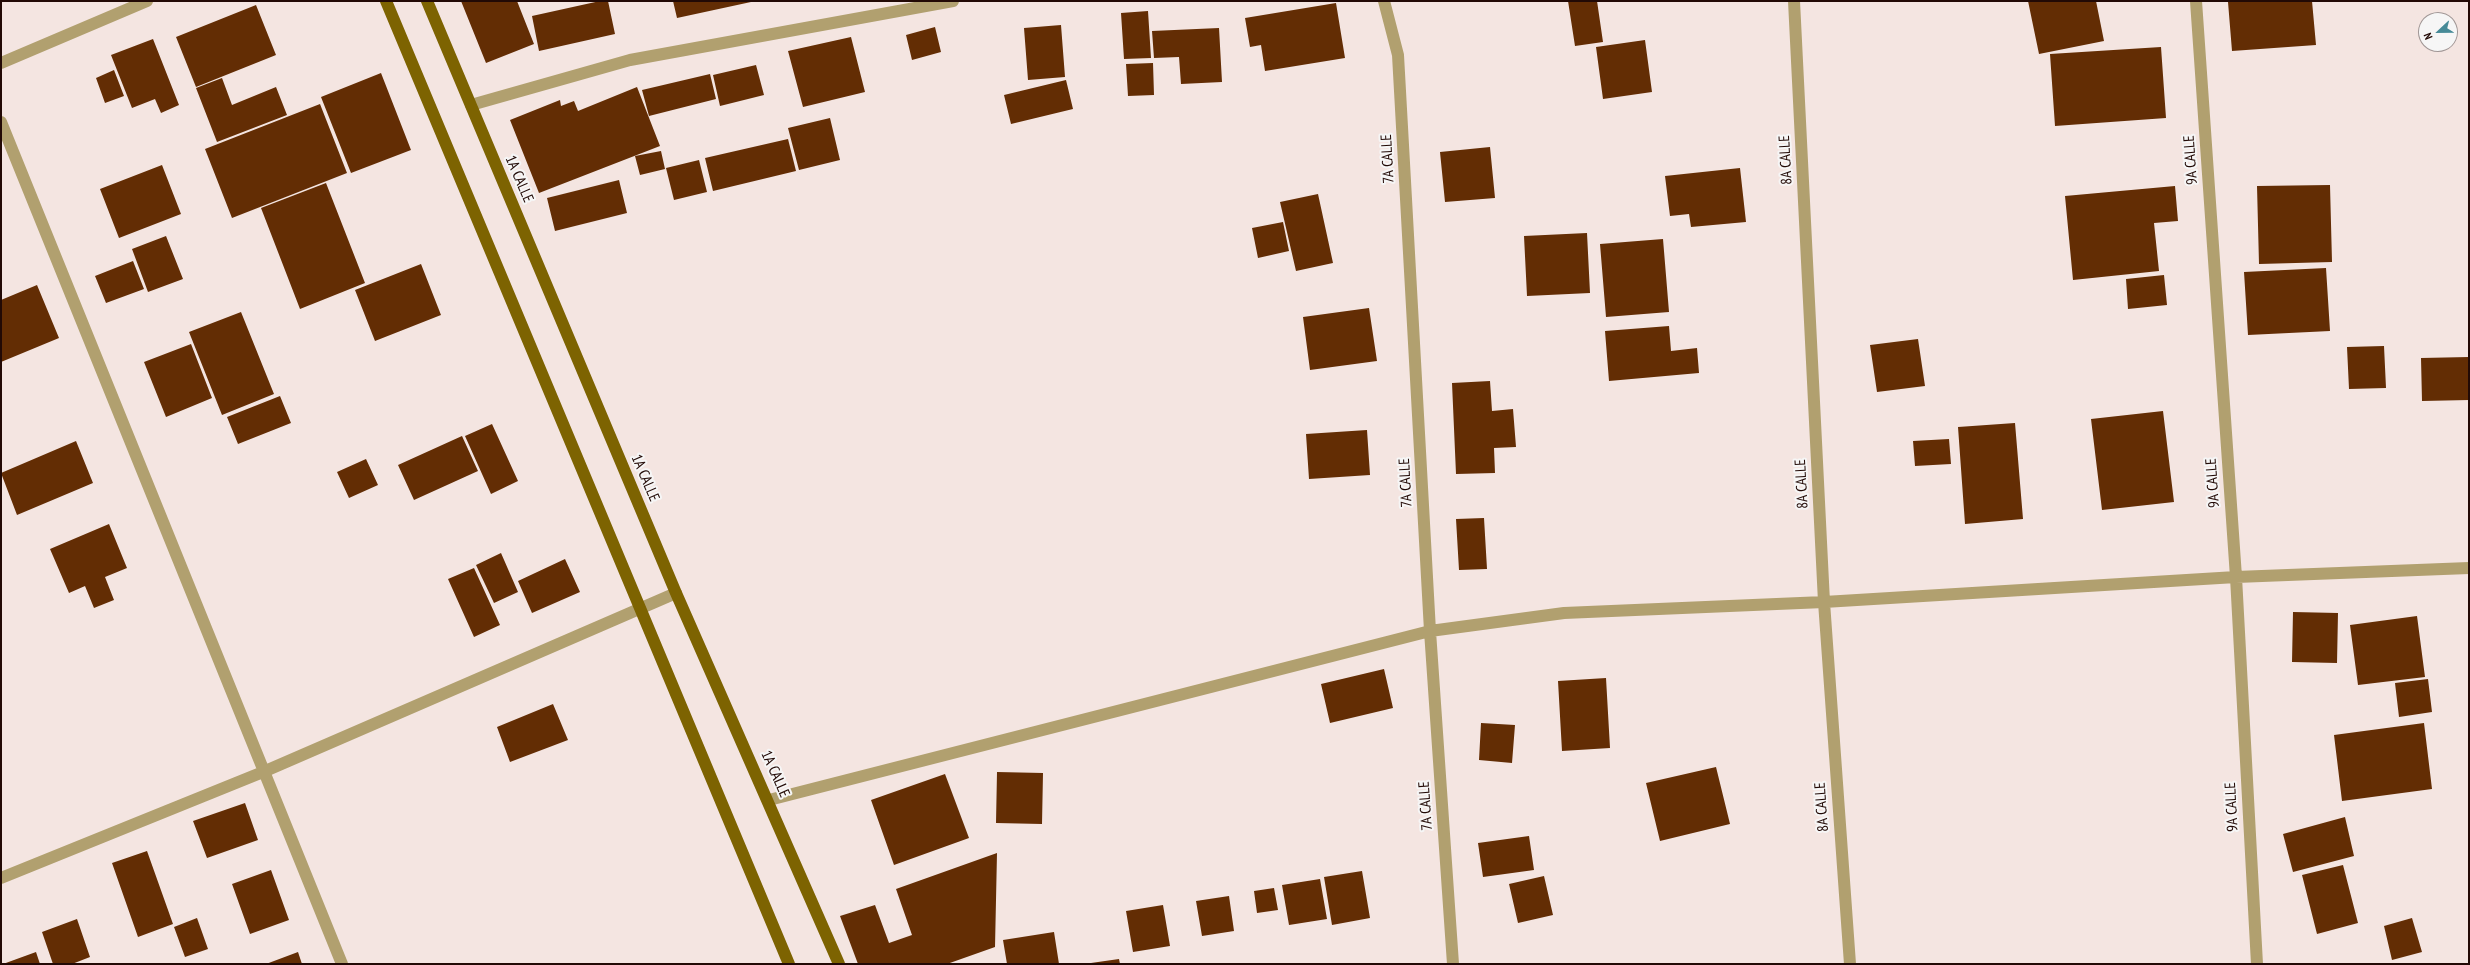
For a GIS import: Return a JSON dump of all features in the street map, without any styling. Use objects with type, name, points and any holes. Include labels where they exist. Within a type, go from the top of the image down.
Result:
[{"type":"main road","points":[[386,1],[789,964]]},
{"type":"main road","name":"1A CALLE","points":[[427,1],[676,593],[769,800],[840,964]]},
{"type":"street","points":[[1,64],[147,1]]},
{"type":"street","points":[[471,105],[630,60],[953,1]]},
{"type":"street","name":"7A CALLE","points":[[1384,1],[1398,55],[1430,631],[1453,964]]},
{"type":"street","name":"8A CALLE","points":[[1794,1],[1824,602],[1850,964]]},
{"type":"street","name":"9A CALLE","points":[[2196,1],[2236,577],[2257,964]]},
{"type":"street","points":[[1,122],[342,964]]},
{"type":"street","points":[[769,800],[1430,631],[1564,613],[1824,602],[2236,577],[2469,568]]},
{"type":"street","points":[[1,878],[263,772],[676,593]]},
{"type":"building","points":[[461,1],[517,1],[534,44],[486,63]]},
{"type":"building","points":[[600,1],[608,1],[615,34],[539,51],[532,16]]},
{"type":"building","points":[[673,1],[751,1],[751,2],[677,18]]},
{"type":"building","points":[[1568,1],[1597,1],[1603,42],[1575,46]]},
{"type":"building","points":[[2028,1],[2096,1],[2104,41],[2039,54]]},
{"type":"building","points":[[2312,1],[2316,45],[2232,51],[2228,2]]},
{"type":"building","points":[[1336,3],[1345,58],[1265,71],[1261,45],[1250,47],[1245,18]]},
{"type":"building","points":[[256,5],[276,55],[196,87],[176,37]]},
{"type":"building","points":[[1148,11],[1151,58],[1124,59],[1121,13]]},
{"type":"building","points":[[1061,25],[1065,77],[1028,80],[1024,28]]},
{"type":"building","points":[[935,27],[941,52],[912,60],[906,35]]},
{"type":"building","points":[[1219,28],[1222,82],[1181,84],[1179,57],[1154,58],[1152,31]]},
{"type":"building","points":[[851,37],[865,92],[803,107],[788,51]]},
{"type":"building","points":[[153,39],[179,105],[161,113],[155,99],[132,108],[111,55]]},
{"type":"building","points":[[1645,40],[1652,92],[1603,99],[1596,47]]},
{"type":"building","points":[[2161,47],[2166,118],[2055,126],[2050,54]]},
{"type":"building","points":[[1153,63],[1154,95],[1128,96],[1126,64]]},
{"type":"building","points":[[756,65],[764,95],[720,106],[713,75]]},
{"type":"building","points":[[114,70],[124,96],[105,103],[96,78]]},
{"type":"building","points":[[381,73],[411,150],[351,173],[321,97]]},
{"type":"building","points":[[710,74],[716,99],[649,116],[642,90]]},
{"type":"building","points":[[222,78],[232,105],[276,87],[287,115],[217,142],[196,88]]},
{"type":"building","points":[[1066,80],[1073,109],[1011,124],[1004,95]]},
{"type":"building","points":[[637,87],[660,146],[539,193],[510,120],[560,100],[561,106],[574,101],[578,111]]},
{"type":"building","points":[[320,104],[347,173],[232,218],[205,149]]},
{"type":"building","points":[[830,118],[840,160],[799,170],[788,128]]},
{"type":"building","points":[[788,139],[796,171],[713,191],[705,158]]},
{"type":"building","points":[[1490,147],[1495,198],[1445,202],[1440,152]]},
{"type":"building","points":[[661,151],[665,169],[640,175],[635,156]]},
{"type":"building","points":[[699,160],[707,192],[674,200],[666,168]]},
{"type":"building","points":[[162,165],[181,214],[119,238],[100,189]]},
{"type":"building","points":[[1740,168],[1746,222],[1691,227],[1689,214],[1670,216],[1665,176]]},
{"type":"building","points":[[619,180],[627,213],[555,231],[547,198]]},
{"type":"building","points":[[326,183],[365,283],[300,309],[261,208]]},
{"type":"building","points":[[2330,185],[2332,262],[2259,264],[2257,186]]},
{"type":"building","points":[[2175,186],[2178,221],[2154,223],[2159,271],[2073,280],[2065,196]]},
{"type":"building","points":[[1318,194],[1333,263],[1296,271],[1280,202]]},
{"type":"building","points":[[1283,222],[1289,251],[1258,258],[1252,228]]},
{"type":"building","points":[[1587,233],[1590,293],[1527,296],[1524,236]]},
{"type":"building","points":[[166,236],[183,279],[148,292],[132,249]]},
{"type":"building","points":[[1663,239],[1669,312],[1606,317],[1600,244]]},
{"type":"building","points":[[133,261],[144,289],[106,303],[95,276]]},
{"type":"building","points":[[421,264],[441,315],[375,341],[355,290]]},
{"type":"building","points":[[2326,268],[2330,331],[2248,335],[2244,272]]},
{"type":"building","points":[[2164,275],[2167,305],[2128,309],[2126,279]]},
{"type":"building","points":[[37,285],[59,338],[1,362],[1,300]]},
{"type":"building","points":[[1369,308],[1377,361],[1310,370],[1303,317]]},
{"type":"building","points":[[241,312],[274,394],[222,415],[189,332]]},
{"type":"building","points":[[1669,326],[1671,351],[1697,348],[1699,373],[1609,381],[1605,331]]},
{"type":"building","points":[[1918,339],[1925,386],[1877,392],[1870,345]]},
{"type":"building","points":[[191,344],[212,398],[166,417],[144,362]]},
{"type":"building","points":[[2384,346],[2386,388],[2349,389],[2347,347]]},
{"type":"building","points":[[2469,357],[2469,400],[2422,401],[2421,358]]},
{"type":"building","points":[[1490,381],[1492,411],[1513,409],[1516,447],[1494,448],[1495,473],[1456,474],[1452,383]]},
{"type":"building","points":[[280,396],[291,423],[238,444],[227,417]]},
{"type":"building","points":[[2163,411],[2174,502],[2102,510],[2091,419]]},
{"type":"building","points":[[2015,423],[2023,519],[1965,524],[1958,427]]},
{"type":"building","points":[[492,424],[518,481],[491,494],[465,436]]},
{"type":"building","points":[[1367,430],[1370,475],[1309,479],[1306,434]]},
{"type":"building","points":[[462,436],[478,471],[414,500],[398,465]]},
{"type":"building","points":[[1949,439],[1951,464],[1915,466],[1913,441]]},
{"type":"building","points":[[76,441],[93,483],[17,515],[1,473]]},
{"type":"building","points":[[366,459],[378,485],[349,498],[337,472]]},
{"type":"building","points":[[1484,518],[1487,569],[1459,570],[1456,519]]},
{"type":"building","points":[[109,524],[127,568],[105,577],[114,600],[94,608],[85,586],[69,593],[50,549]]},
{"type":"building","points":[[501,553],[518,592],[494,603],[476,565]]},
{"type":"building","points":[[565,559],[580,592],[532,613],[518,581]]},
{"type":"building","points":[[474,568],[500,625],[474,637],[448,579]]},
{"type":"building","points":[[2293,612],[2338,613],[2337,663],[2292,662]]},
{"type":"building","points":[[2417,616],[2425,677],[2358,685],[2350,625]]},
{"type":"building","points":[[1384,669],[1393,708],[1330,723],[1321,684]]},
{"type":"building","points":[[1606,678],[1610,748],[1562,751],[1558,681]]},
{"type":"building","points":[[2428,679],[2432,712],[2399,717],[2395,683]]},
{"type":"building","points":[[553,704],[568,740],[510,762],[497,727]]},
{"type":"building","points":[[1481,723],[1515,725],[1512,763],[1479,760]]},
{"type":"building","points":[[2424,723],[2432,789],[2342,801],[2334,735]]},
{"type":"building","points":[[1716,767],[1730,824],[1660,841],[1646,783]]},
{"type":"building","points":[[997,772],[1043,773],[1042,824],[996,823]]},
{"type":"building","points":[[945,774],[969,838],[894,865],[871,800]]},
{"type":"building","points":[[245,803],[258,840],[207,858],[193,821]]},
{"type":"building","points":[[2345,817],[2354,856],[2293,872],[2283,834]]},
{"type":"building","points":[[1529,836],[1534,870],[1483,877],[1478,843]]},
{"type":"building","points":[[147,851],[173,924],[138,937],[112,863]]},
{"type":"building","points":[[997,853],[995,947],[947,964],[858,964],[840,916],[875,905],[889,943],[912,935],[896,889]]},
{"type":"building","points":[[2343,865],[2358,923],[2317,934],[2302,875]]},
{"type":"building","points":[[271,870],[289,920],[250,934],[232,884]]},
{"type":"building","points":[[1362,871],[1370,918],[1332,925],[1324,877]]},
{"type":"building","points":[[1544,876],[1553,915],[1518,923],[1509,884]]},
{"type":"building","points":[[1320,879],[1327,919],[1289,925],[1282,885]]},
{"type":"building","points":[[1274,888],[1278,910],[1257,913],[1254,891]]},
{"type":"building","points":[[1229,896],[1234,931],[1202,936],[1196,901]]},
{"type":"building","points":[[1163,905],[1170,946],[1133,952],[1126,911]]},
{"type":"building","points":[[197,918],[208,949],[185,957],[174,927]]},
{"type":"building","points":[[2412,918],[2422,952],[2392,960],[2384,926]]},
{"type":"building","points":[[77,919],[90,957],[72,964],[53,964],[42,932]]},
{"type":"building","points":[[1054,932],[1059,964],[1007,964],[1003,940]]},
{"type":"building","points":[[36,952],[40,964],[3,964]]},
{"type":"building","points":[[298,952],[302,964],[266,964]]},
{"type":"building","points":[[1119,959],[1120,964],[1091,964],[1091,963]]}]
